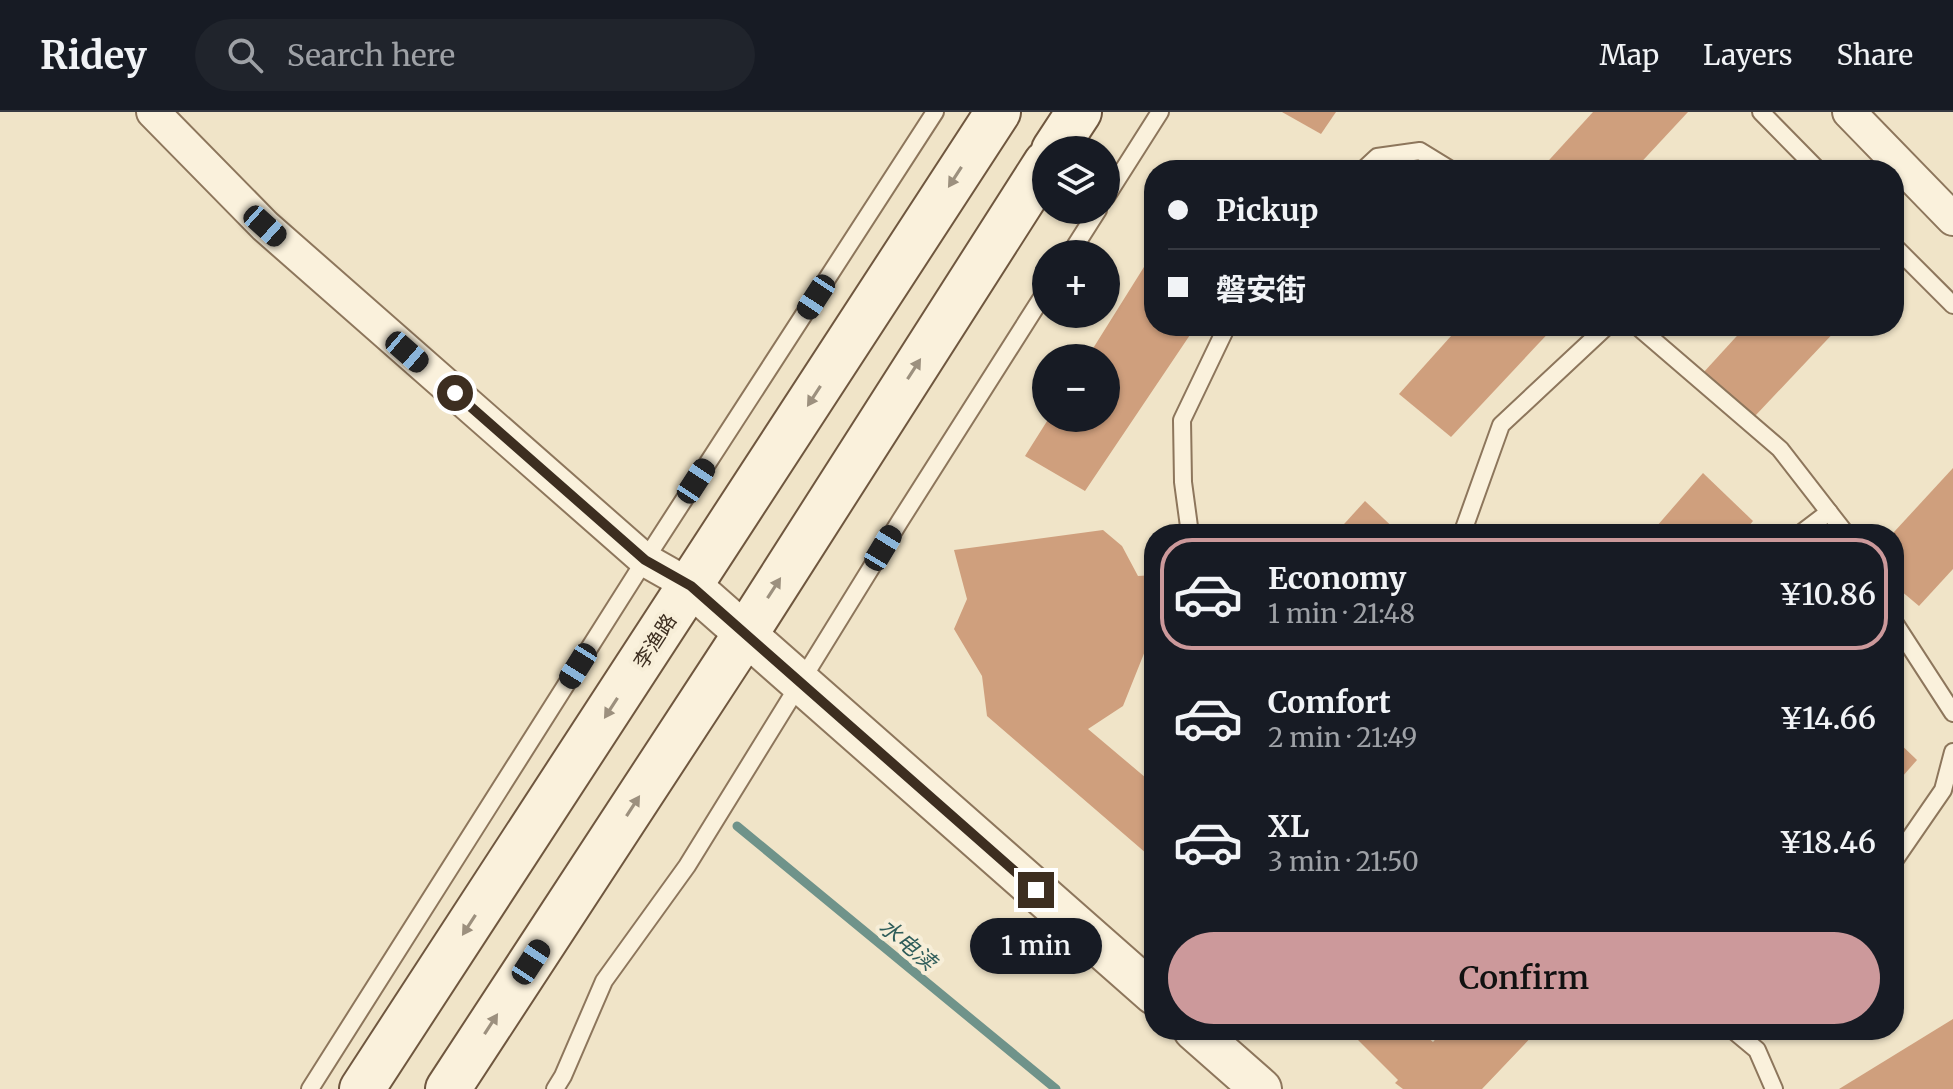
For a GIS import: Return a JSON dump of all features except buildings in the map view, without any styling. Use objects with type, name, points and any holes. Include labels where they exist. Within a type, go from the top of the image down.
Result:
[{"type":"main road","name":"李渔路","points":[[362,1089],[998,112]]},
{"type":"main road","points":[[1063,136],[1079,112]]},
{"type":"main road","points":[[448,1089],[746,633],[1032,185]]},
{"type":"street","points":[[153,112],[265,226],[645,560],[691,586],[746,633],[1144,985]]},
{"type":"street","points":[[1849,112],[1896,160]]},
{"type":"street","points":[[1904,169],[1953,219]]},
{"type":"street","points":[[1205,1040],[1261,1089]]},
{"type":"lane","points":[[310,1089],[645,560],[935,112]]},
{"type":"lane","points":[[1120,175],[1160,112]]},
{"type":"lane","points":[[1761,112],[1808,160]]},
{"type":"lane","points":[[1374,160],[1420,151],[1435,160]]},
{"type":"lane","points":[[1904,256],[1953,305]]},
{"type":"lane","points":[[555,1089],[604,981],[687,866],[1032,313]]},
{"type":"lane","points":[[1189,524],[1183,482],[1182,420],[1222,336]]},
{"type":"lane","points":[[1466,524],[1501,425],[1596,336]]},
{"type":"lane","points":[[1649,336],[1780,449],[1838,524]]},
{"type":"lane","points":[[1813,524],[1829,512]]},
{"type":"lane","points":[[1904,637],[1953,713]]},
{"type":"lane","points":[[1904,847],[1943,790],[1953,752]]},
{"type":"lane","points":[[1746,1040],[1757,1050],[1774,1089]]},
{"type":"waterway","name":"水电渎","points":[[737,826],[1056,1089]]},
{"type":"route","points":[[455,393],[645,560],[691,586],[746,633],[1036,890]]}]
